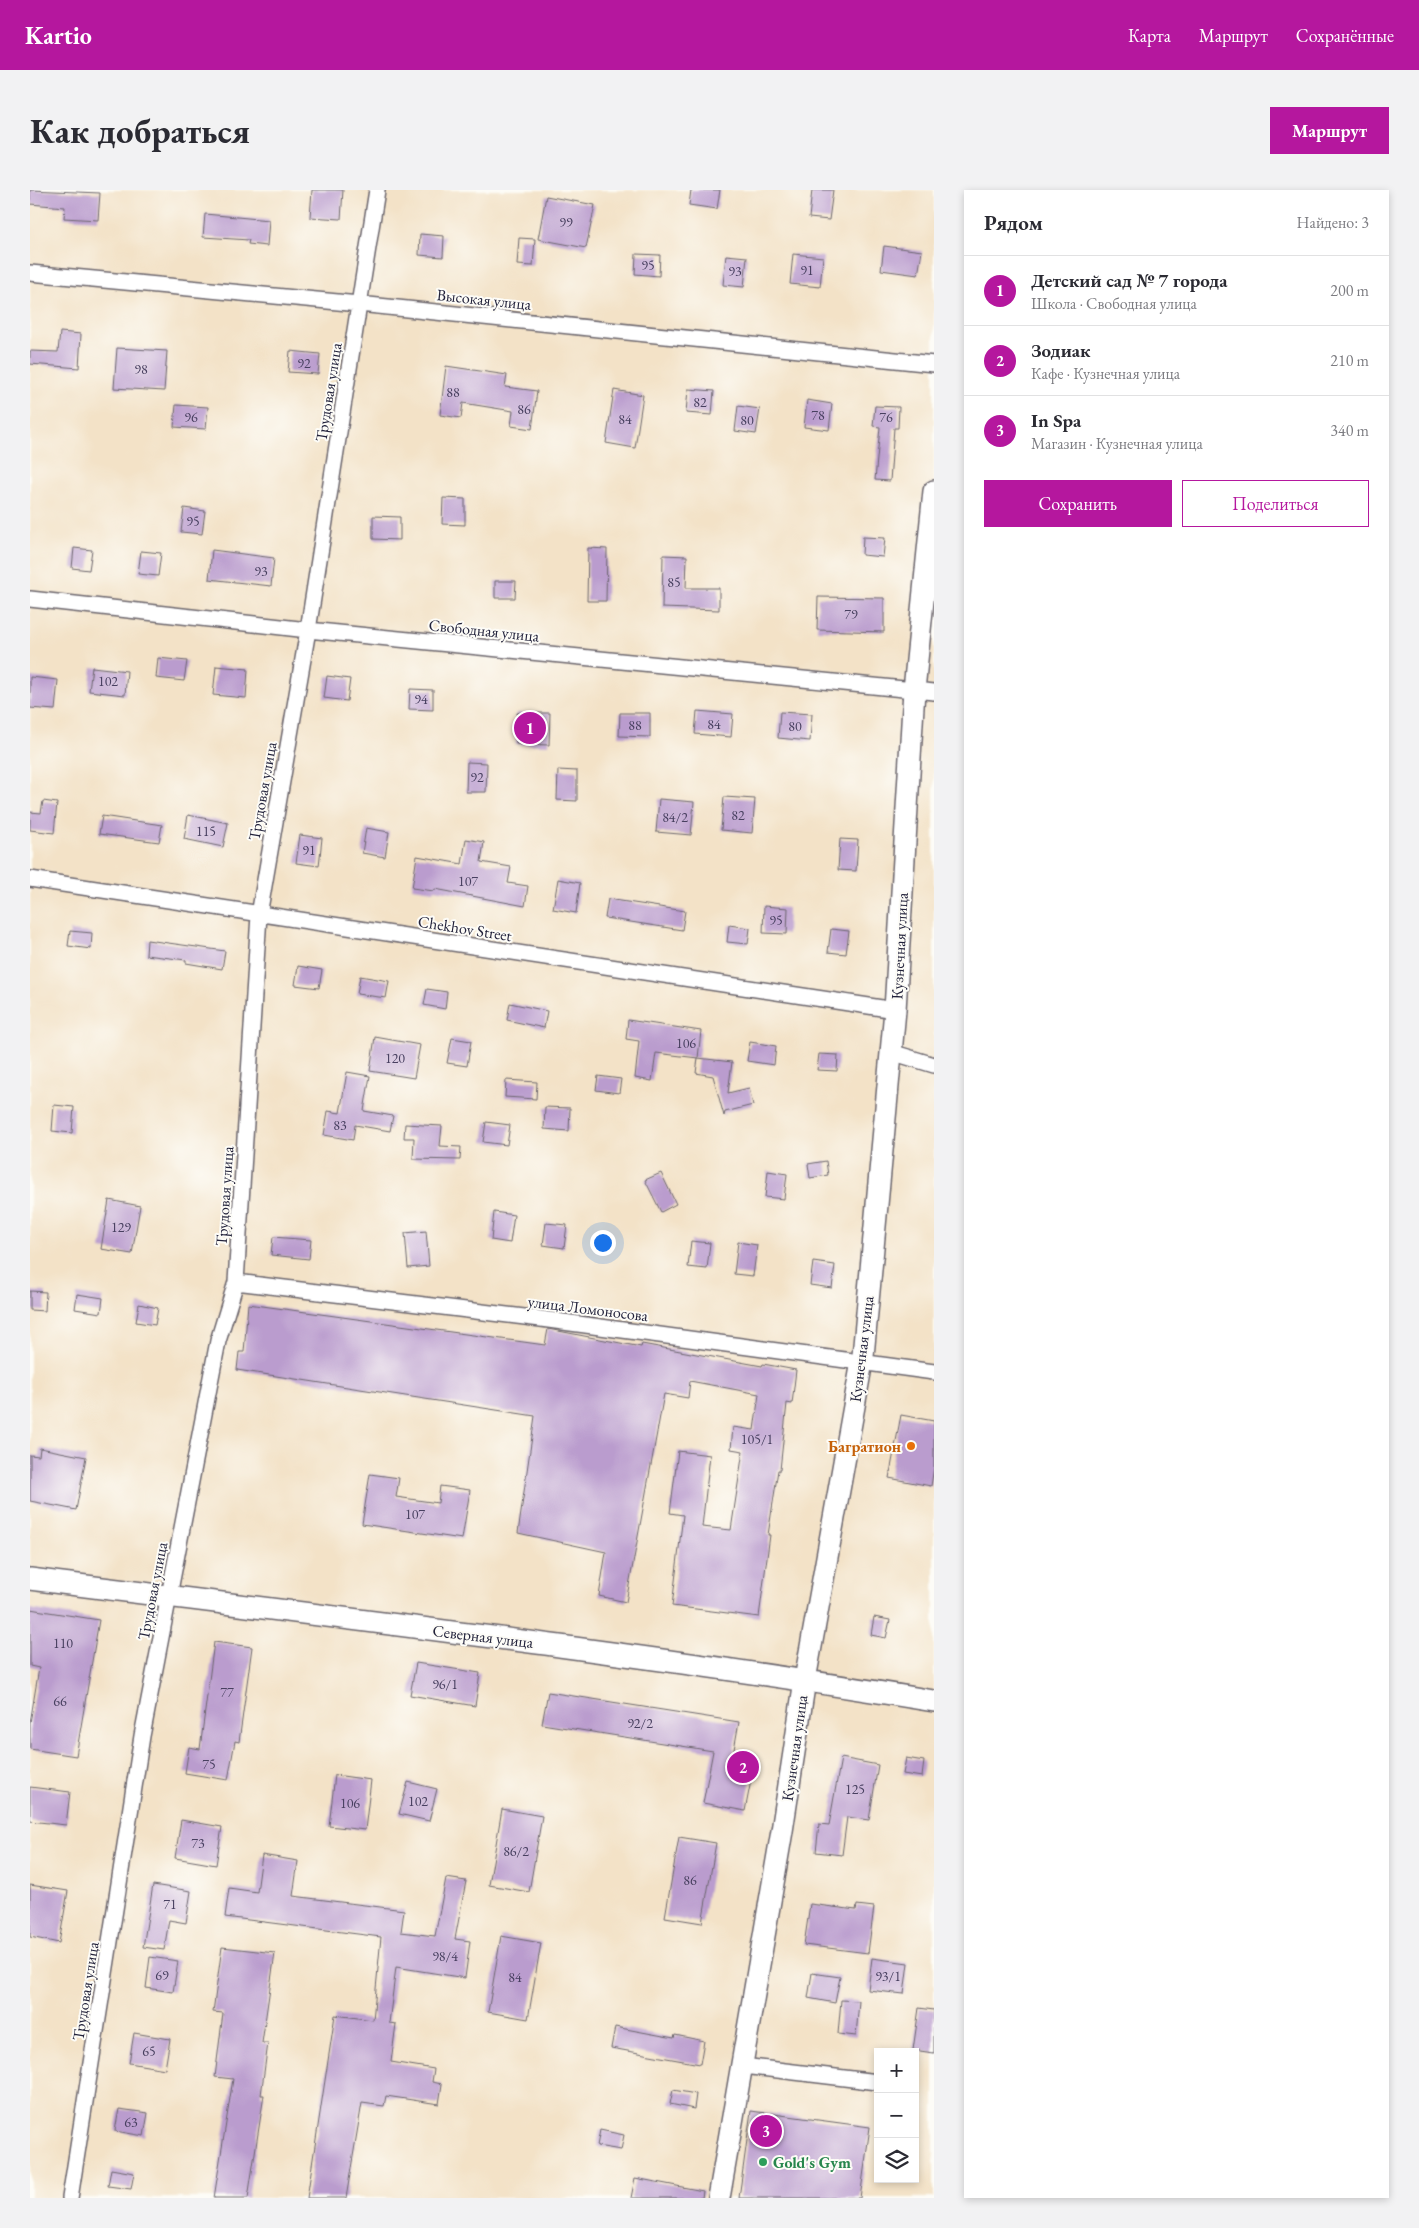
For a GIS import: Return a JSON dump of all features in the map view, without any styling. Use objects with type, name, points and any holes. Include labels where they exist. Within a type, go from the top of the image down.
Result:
[{"type":"street","name":"Трудовая улица","points":[[70,2198],[142,1736],[218,1342],[236,1282],[259,915],[308,630],[377,190]]},
{"type":"street","name":"Высокая улица","points":[[30,273],[360,304],[934,364]]},
{"type":"street","name":"Кузнечная улица","points":[[719,2198],[782,1831],[804,1680],[862,1361],[924,691],[934,491]]},
{"type":"street","name":"Свободная улица","points":[[30,599],[308,630],[924,691]]},
{"type":"street","name":"Chekhov Street","points":[[30,879],[895,1010]]},
{"type":"street","points":[[891,1052],[934,1065]]},
{"type":"street","name":"улица Ломоносова","points":[[236,1282],[532,1318],[934,1372]]},
{"type":"street","name":"Северная улица","points":[[30,1579],[532,1642],[804,1680],[934,1701]]},
{"type":"street","points":[[743,2066],[874,2082]]},
{"type":"building","points":[[30,190],[100,193],[98,220],[64,218],[65,207],[30,204]]},
{"type":"building","points":[[312,190],[343,190],[341,219],[310,217]]},
{"type":"building","points":[[691,190],[720,190],[717,209],[689,205]]},
{"type":"building","points":[[812,190],[833,190],[829,220],[809,218]]},
{"type":"building","points":[[546,196],[595,205],[586,248],[538,239]]},
{"type":"building","points":[[205,214],[269,220],[267,246],[248,244],[249,240],[203,237]]},
{"type":"building","points":[[420,234],[444,236],[443,257],[419,255]]},
{"type":"building","points":[[519,238],[535,239],[533,266],[517,265]]},
{"type":"building","points":[[884,246],[922,251],[918,275],[881,270]]},
{"type":"building","points":[[636,254],[660,255],[659,276],[635,274]]},
{"type":"building","points":[[793,254],[823,257],[820,287],[790,284]]},
{"type":"building","points":[[726,255],[747,257],[744,287],[723,285]]},
{"type":"building","points":[[60,332],[81,334],[79,368],[30,364],[30,351],[58,352]]},
{"type":"building","points":[[117,348],[167,351],[164,391],[114,388]]},
{"type":"building","points":[[290,351],[320,354],[318,374],[288,372]]},
{"type":"building","points":[[446,366],[507,375],[505,387],[537,391],[532,429],[511,426],[513,411],[463,403],[461,418],[440,415]]},
{"type":"building","points":[[688,389],[714,391],[712,415],[686,413]]},
{"type":"building","points":[[614,390],[643,395],[635,448],[606,443]]},
{"type":"building","points":[[807,400],[832,404],[829,430],[804,427]]},
{"type":"building","points":[[176,405],[208,407],[206,429],[174,427]]},
{"type":"building","points":[[738,406],[760,409],[756,434],[735,431]]},
{"type":"building","points":[[875,406],[899,407],[898,428],[894,428],[890,481],[875,480],[880,427],[873,426]]},
{"type":"building","points":[[443,498],[465,499],[465,525],[442,524]]},
{"type":"building","points":[[184,508],[205,511],[202,534],[181,532]]},
{"type":"building","points":[[373,516],[400,517],[400,540],[373,539]]},
{"type":"building","points":[[863,537],[885,538],[883,557],[862,555]]},
{"type":"building","points":[[74,548],[92,550],[89,570],[72,568]]},
{"type":"building","points":[[588,548],[607,549],[606,601],[587,601]]},
{"type":"building","points":[[212,550],[274,558],[271,586],[209,579]]},
{"type":"building","points":[[141,551],[161,553],[158,576],[138,574]]},
{"type":"building","points":[[663,555],[687,556],[686,588],[719,588],[719,610],[662,608]]},
{"type":"building","points":[[495,581],[516,581],[515,598],[495,598]]},
{"type":"building","points":[[818,597],[884,598],[884,632],[817,630]]},
{"type":"building","points":[[158,658],[187,661],[184,681],[156,678]]},
{"type":"building","points":[[216,666],[248,669],[246,698],[213,695]]},
{"type":"building","points":[[92,667],[127,671],[125,695],[89,691]]},
{"type":"building","points":[[327,676],[350,679],[347,701],[324,698]]},
{"type":"building","points":[[30,677],[58,680],[55,710],[30,708]]},
{"type":"building","points":[[410,689],[433,690],[433,710],[409,709]]},
{"type":"building","points":[[697,711],[733,714],[731,737],[695,734]]},
{"type":"building","points":[[780,712],[812,714],[810,741],[778,738]]},
{"type":"building","points":[[517,713],[550,713],[549,745],[516,744]]},
{"type":"building","points":[[620,713],[650,713],[650,737],[619,736]]},
{"type":"building","points":[[467,762],[487,763],[486,792],[466,792]]},
{"type":"building","points":[[558,770],[577,771],[577,801],[557,800]]},
{"type":"building","points":[[724,797],[755,799],[752,833],[721,830]]},
{"type":"building","points":[[659,799],[694,802],[691,835],[656,832]]},
{"type":"building","points":[[43,801],[57,803],[54,833],[30,830],[30,812],[41,813]]},
{"type":"building","points":[[188,815],[228,823],[223,847],[184,839]]},
{"type":"building","points":[[102,816],[162,825],[159,842],[99,834]]},
{"type":"building","points":[[366,828],[389,832],[385,857],[362,853]]},
{"type":"building","points":[[300,835],[322,838],[319,866],[296,863]]},
{"type":"building","points":[[466,839],[484,842],[481,862],[511,867],[508,883],[528,886],[525,906],[435,889],[434,891],[412,888],[417,856],[462,864]]},
{"type":"building","points":[[840,839],[858,840],[856,871],[838,870]]},
{"type":"building","points":[[558,879],[580,883],[576,913],[553,909]]},
{"type":"building","points":[[608,899],[685,911],[682,930],[605,918]]},
{"type":"building","points":[[764,906],[788,908],[787,934],[763,933]]},
{"type":"building","points":[[729,925],[750,928],[748,944],[727,942]]},
{"type":"building","points":[[831,929],[849,931],[846,954],[828,952]]},
{"type":"building","points":[[70,931],[92,933],[91,949],[68,946]]},
{"type":"building","points":[[147,940],[225,951],[222,969],[186,963],[186,960],[146,955]]},
{"type":"building","points":[[298,966],[322,970],[319,988],[295,985]]},
{"type":"building","points":[[360,976],[389,981],[386,998],[357,994]]},
{"type":"building","points":[[427,989],[447,992],[445,1009],[424,1005]]},
{"type":"building","points":[[510,1003],[547,1011],[544,1028],[507,1020]]},
{"type":"building","points":[[628,1020],[701,1031],[698,1058],[656,1053],[652,1081],[635,1078],[639,1041],[626,1039]]},
{"type":"building","points":[[375,1037],[420,1045],[414,1078],[370,1071]]},
{"type":"building","points":[[452,1038],[471,1041],[467,1066],[447,1063]]},
{"type":"building","points":[[750,1042],[776,1046],[774,1065],[747,1061]]},
{"type":"building","points":[[819,1054],[838,1055],[837,1071],[817,1070]]},
{"type":"building","points":[[698,1058],[732,1062],[728,1093],[749,1088],[753,1105],[725,1112],[724,1116],[713,1076],[696,1073]]},
{"type":"building","points":[[347,1072],[370,1076],[364,1111],[393,1116],[390,1131],[355,1125],[353,1140],[324,1135],[328,1111],[340,1113]]},
{"type":"building","points":[[598,1076],[621,1079],[619,1093],[596,1090]]},
{"type":"building","points":[[506,1080],[537,1082],[536,1099],[505,1097]]},
{"type":"building","points":[[54,1105],[74,1107],[72,1133],[52,1131]]},
{"type":"building","points":[[545,1107],[570,1108],[569,1131],[544,1129]]},
{"type":"building","points":[[486,1122],[510,1125],[507,1145],[483,1142]]},
{"type":"building","points":[[405,1124],[442,1126],[440,1146],[461,1147],[460,1160],[413,1159],[414,1138],[404,1138]]},
{"type":"building","points":[[826,1161],[828,1175],[810,1178],[808,1164]]},
{"type":"building","points":[[768,1171],[787,1174],[784,1199],[765,1197]]},
{"type":"building","points":[[661,1173],[676,1204],[661,1212],[645,1180]]},
{"type":"building","points":[[109,1200],[140,1206],[132,1254],[101,1249]]},
{"type":"building","points":[[494,1212],[514,1215],[510,1243],[491,1240]]},
{"type":"building","points":[[546,1223],[567,1225],[564,1248],[543,1245]]},
{"type":"building","points":[[426,1231],[429,1266],[408,1268],[405,1233]]},
{"type":"building","points":[[273,1237],[311,1240],[309,1259],[271,1255]]},
{"type":"building","points":[[691,1241],[710,1243],[707,1269],[688,1267]]},
{"type":"building","points":[[738,1242],[757,1245],[753,1276],[734,1274]]},
{"type":"building","points":[[813,1262],[835,1265],[832,1288],[810,1285]]},
{"type":"building","points":[[30,1291],[46,1292],[45,1311],[30,1310]]},
{"type":"building","points":[[77,1294],[103,1298],[101,1313],[75,1309]]},
{"type":"building","points":[[139,1304],[158,1308],[155,1325],[136,1322]]},
{"type":"building","points":[[248,1304],[545,1345],[548,1329],[641,1347],[642,1344],[762,1366],[763,1364],[796,1370],[792,1404],[787,1403],[780,1470],[778,1470],[768,1535],[770,1535],[759,1617],[672,1606],[683,1515],[670,1513],[678,1451],[710,1455],[702,1527],[731,1530],[743,1451],[731,1449],[733,1427],[754,1430],[759,1394],[690,1381],[688,1398],[664,1394],[626,1602],[599,1596],[606,1552],[518,1533],[535,1416],[237,1370],[239,1352],[244,1352]]},
{"type":"building","points":[[901,1415],[934,1421],[934,1467],[931,1486],[889,1478]]},
{"type":"building","points":[[40,1448],[86,1457],[76,1510],[30,1501],[30,1455],[39,1456]]},
{"type":"building","points":[[370,1474],[399,1478],[396,1497],[438,1503],[440,1486],[470,1490],[462,1539],[362,1524]]},
{"type":"building","points":[[30,1609],[99,1620],[76,1756],[30,1749],[30,1723],[39,1668],[30,1666]]},
{"type":"building","points":[[874,1617],[890,1620],[886,1638],[871,1635]]},
{"type":"building","points":[[214,1642],[252,1647],[239,1742],[235,1741],[228,1780],[185,1773],[189,1747],[200,1749]]},
{"type":"building","points":[[416,1663],[480,1673],[475,1706],[410,1695]]},
{"type":"building","points":[[548,1692],[739,1722],[733,1755],[755,1760],[745,1811],[703,1803],[713,1751],[542,1724]]},
{"type":"building","points":[[841,1758],[878,1765],[869,1820],[847,1817],[842,1855],[816,1852],[819,1824],[829,1825]]},
{"type":"building","points":[[906,1758],[924,1761],[922,1777],[903,1774]]},
{"type":"building","points":[[335,1775],[371,1780],[365,1830],[329,1826]]},
{"type":"building","points":[[408,1782],[437,1789],[429,1821],[399,1814]]},
{"type":"building","points":[[30,1787],[70,1792],[66,1825],[30,1821]]},
{"type":"building","points":[[502,1809],[542,1816],[529,1892],[489,1885]]},
{"type":"building","points":[[181,1820],[222,1827],[216,1865],[175,1858]]},
{"type":"building","points":[[679,1837],[716,1843],[702,1923],[665,1917]]},
{"type":"building","points":[[262,1855],[298,1861],[293,1896],[404,1910],[401,1932],[435,1936],[446,1878],[466,1881],[455,1939],[470,1941],[465,1978],[396,1967],[389,2023],[396,2024],[391,2062],[434,2069],[432,2082],[442,2084],[439,2104],[386,2096],[384,2106],[362,2103],[346,2198],[307,2198],[335,2015],[373,2020],[381,1937],[225,1917],[229,1888],[257,1892]]},
{"type":"building","points":[[30,1885],[68,1891],[59,1943],[30,1937]]},
{"type":"building","points":[[153,1885],[191,1891],[186,1923],[169,1920],[164,1950],[143,1947]]},
{"type":"building","points":[[810,1904],[856,1910],[857,1905],[874,1907],[868,1953],[804,1945]]},
{"type":"building","points":[[501,1936],[541,1943],[528,2019],[488,2012]]},
{"type":"building","points":[[222,1947],[275,1953],[262,2043],[268,2043],[261,2095],[264,2095],[248,2198],[214,2198],[233,2079],[215,2077],[223,2013],[213,2012]]},
{"type":"building","points":[[150,1957],[178,1961],[173,1992],[146,1988]]},
{"type":"building","points":[[872,1958],[908,1963],[904,1994],[868,1990]]},
{"type":"building","points":[[812,1973],[840,1977],[835,2003],[808,1998]]},
{"type":"building","points":[[841,2000],[859,2001],[856,2036],[838,2034]]},
{"type":"building","points":[[919,2008],[934,2010],[934,2053],[913,2048]]},
{"type":"building","points":[[615,2027],[674,2038],[675,2035],[704,2041],[700,2064],[611,2048]]},
{"type":"building","points":[[134,2033],[170,2039],[165,2069],[129,2063]]},
{"type":"building","points":[[673,2090],[696,2094],[694,2109],[670,2104]]},
{"type":"building","points":[[119,2109],[148,2113],[144,2136],[115,2131]]},
{"type":"building","name":"Gold's Gym","points":[[751,2111],[870,2127],[860,2198],[739,2198]]},
{"type":"building","points":[[600,2130],[624,2135],[621,2150],[597,2146]]},
{"type":"building","points":[[111,2169],[134,2173],[131,2189],[108,2186]]},
{"type":"building","points":[[635,2178],[703,2191],[702,2198],[631,2198]]},
{"type":"place","name":"Детский сад № 7 города","points":[[530,728]]},
{"type":"place","name":"Багратион","points":[[911,1446]]},
{"type":"place","name":"Зодиак","points":[[743,1767]]},
{"type":"place","name":"In Spa","points":[[766,2131]]},
{"type":"place","name":"Gold's Gym","points":[[763,2162]]}]
